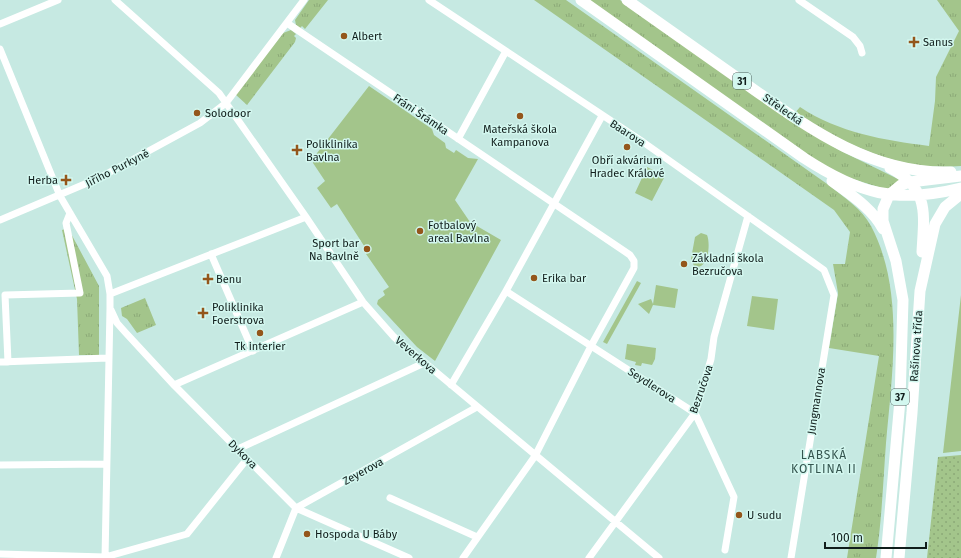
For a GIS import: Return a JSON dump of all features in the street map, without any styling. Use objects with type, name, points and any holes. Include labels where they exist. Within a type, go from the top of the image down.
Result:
[{"type":"main road","name":"31","points":[[581,0],[804,158],[848,183],[889,195],[920,196],[961,188]]},
{"type":"main road","name":"Střelecká","points":[[627,0],[793,117],[826,138],[860,155],[884,163],[910,169],[933,172],[961,171]]},
{"type":"main road","points":[[860,155],[898,172],[910,182],[920,196],[924,217],[920,291]]},
{"type":"main road","points":[[804,158],[872,214],[881,225],[890,242]]},
{"type":"main road","points":[[890,242],[882,216],[884,204],[889,195],[901,185],[910,182],[961,176]]},
{"type":"main road","name":"Rašínova třída","points":[[899,558],[912,413],[920,291],[935,224],[945,207],[961,194]]},
{"type":"main road","name":"Rašínova třída","points":[[886,558],[900,400],[903,300],[900,280],[890,242]]},
{"type":"street","points":[[0,24],[58,0]]},
{"type":"street","name":"Veverkova","points":[[115,0],[219,93],[306,217],[363,302],[394,337],[659,558]]},
{"type":"street","name":"Jiřího Purkyně","points":[[0,220],[60,196],[99,178],[200,123],[226,103],[304,0]]},
{"type":"street","name":"Baarova","points":[[429,0],[643,142],[824,270]]},
{"type":"street","points":[[799,0],[852,37],[860,46],[862,53]]},
{"type":"street","name":"Fráni Šrámka","points":[[287,22],[630,255],[634,261],[634,268],[592,346]]},
{"type":"street","points":[[0,49],[60,196],[106,276],[110,294],[105,557]]},
{"type":"street","points":[[458,139],[506,51]]},
{"type":"street","points":[[451,385],[555,204],[602,116]]},
{"type":"street","points":[[8,362],[5,296],[80,293],[66,223],[70,213]]},
{"type":"street","name":"Bezručova","points":[[589,558],[617,522],[695,413],[711,359],[714,337],[748,216]]},
{"type":"street","points":[[110,294],[306,217]]},
{"type":"street","points":[[211,254],[252,352]]},
{"type":"street","name":"Jungmannova","points":[[791,558],[834,295],[824,270]]},
{"type":"street","name":"Seydlerova","points":[[506,291],[695,413]]},
{"type":"street","points":[[174,385],[363,302]]},
{"type":"street","name":"Dykova","points":[[110,308],[117,323],[174,385],[296,508],[409,558]]},
{"type":"street","points":[[462,558],[535,456],[592,346]]},
{"type":"street","points":[[0,362],[108,358]]},
{"type":"street","points":[[238,449],[424,363]]},
{"type":"street","name":"Zeyerova","points":[[296,508],[477,407]]},
{"type":"street","points":[[695,413],[734,496],[725,550]]},
{"type":"street","points":[[0,554],[105,557],[188,534],[248,459]]},
{"type":"street","points":[[0,465],[106,464]]},
{"type":"street","points":[[390,498],[477,537]]},
{"type":"street","points":[[276,558],[296,508]]},
{"type":"green space","points":[[309,0],[328,0],[305,29],[302,26],[299,29],[295,20]]},
{"type":"green space","points":[[534,0],[566,0],[830,186],[853,204],[863,214],[871,226],[882,251],[889,277],[894,333],[881,515],[876,558],[847,558],[879,356],[829,348],[838,293],[833,264],[845,264],[850,232],[834,210]]},
{"type":"green space","points":[[588,0],[620,0],[789,120],[839,150],[900,180],[888,190],[840,175],[814,160]]},
{"type":"green space","points":[[937,0],[961,0],[961,166],[937,167],[915,165],[873,154],[834,136],[794,114],[800,107],[830,123],[862,134],[929,146],[935,101],[936,77],[959,31]]},
{"type":"green space","points":[[291,30],[296,34],[294,36],[296,38],[295,42],[247,105],[235,94],[283,33]]},
{"type":"green space","name":"Fotbalový areal Bavlna","points":[[369,86],[432,129],[434,135],[445,143],[446,148],[454,153],[456,150],[468,158],[478,159],[455,200],[470,222],[501,240],[435,361],[417,347],[377,304],[378,300],[385,295],[383,291],[389,287],[366,254],[368,252],[337,204],[331,208],[317,188],[325,181],[313,163],[314,157]]},
{"type":"green space","points":[[647,167],[665,176],[652,201],[635,193]]},
{"type":"green space","points":[[68,228],[99,286],[99,355],[79,355],[77,299],[62,230]]},
{"type":"green space","points":[[701,233],[707,235],[709,244],[705,261],[699,267],[694,266],[691,259],[695,237]]},
{"type":"green space","points":[[637,281],[641,283],[607,344],[603,342]]},
{"type":"green space","points":[[656,285],[678,289],[675,308],[653,305],[649,314],[638,304],[651,299],[653,304]]},
{"type":"green space","points":[[961,295],[961,451],[943,453]]},
{"type":"green space","points":[[752,296],[778,299],[774,330],[747,326]]},
{"type":"green space","points":[[145,298],[156,325],[137,333],[127,319],[122,316],[121,308]]},
{"type":"green space","points":[[627,344],[656,348],[655,359],[652,365],[642,363],[641,366],[635,365],[636,362],[625,359]]},
{"type":"green space","points":[[961,455],[961,558],[927,558],[938,457]]},
{"type":"place","name":"Albert","points":[[344,36]]},
{"type":"place","name":"Sanus","points":[[914,42]]},
{"type":"place","name":"Solodoor","points":[[197,113]]},
{"type":"place","name":"Mateřská škola Kampanova","points":[[520,116]]},
{"type":"place","name":"Obří akvárium Hradec Králové","points":[[627,147]]},
{"type":"place","name":"Poliklinika Bavlna","points":[[297,150]]},
{"type":"place","name":"Herba","points":[[66,180]]},
{"type":"place","name":"Fotbalový areal Bavlna","points":[[420,231]]},
{"type":"place","name":"Sport bar Na Bavlně","points":[[367,249]]},
{"type":"place","name":"Základní škola Bezručova","points":[[684,264]]},
{"type":"place","name":"Erika bar","points":[[534,278]]},
{"type":"place","name":"Benu","points":[[208,279]]},
{"type":"place","name":"Poliklinika Foerstrova","points":[[203,313]]},
{"type":"place","name":"Tk interier","points":[[260,333]]},
{"type":"place","name":"U sudu","points":[[739,515]]},
{"type":"place","name":"Hospoda U Báby","points":[[307,534]]},
{"type":"district","name":"LABSKÁ KOTLINA II","points":[[824,462]]}]
